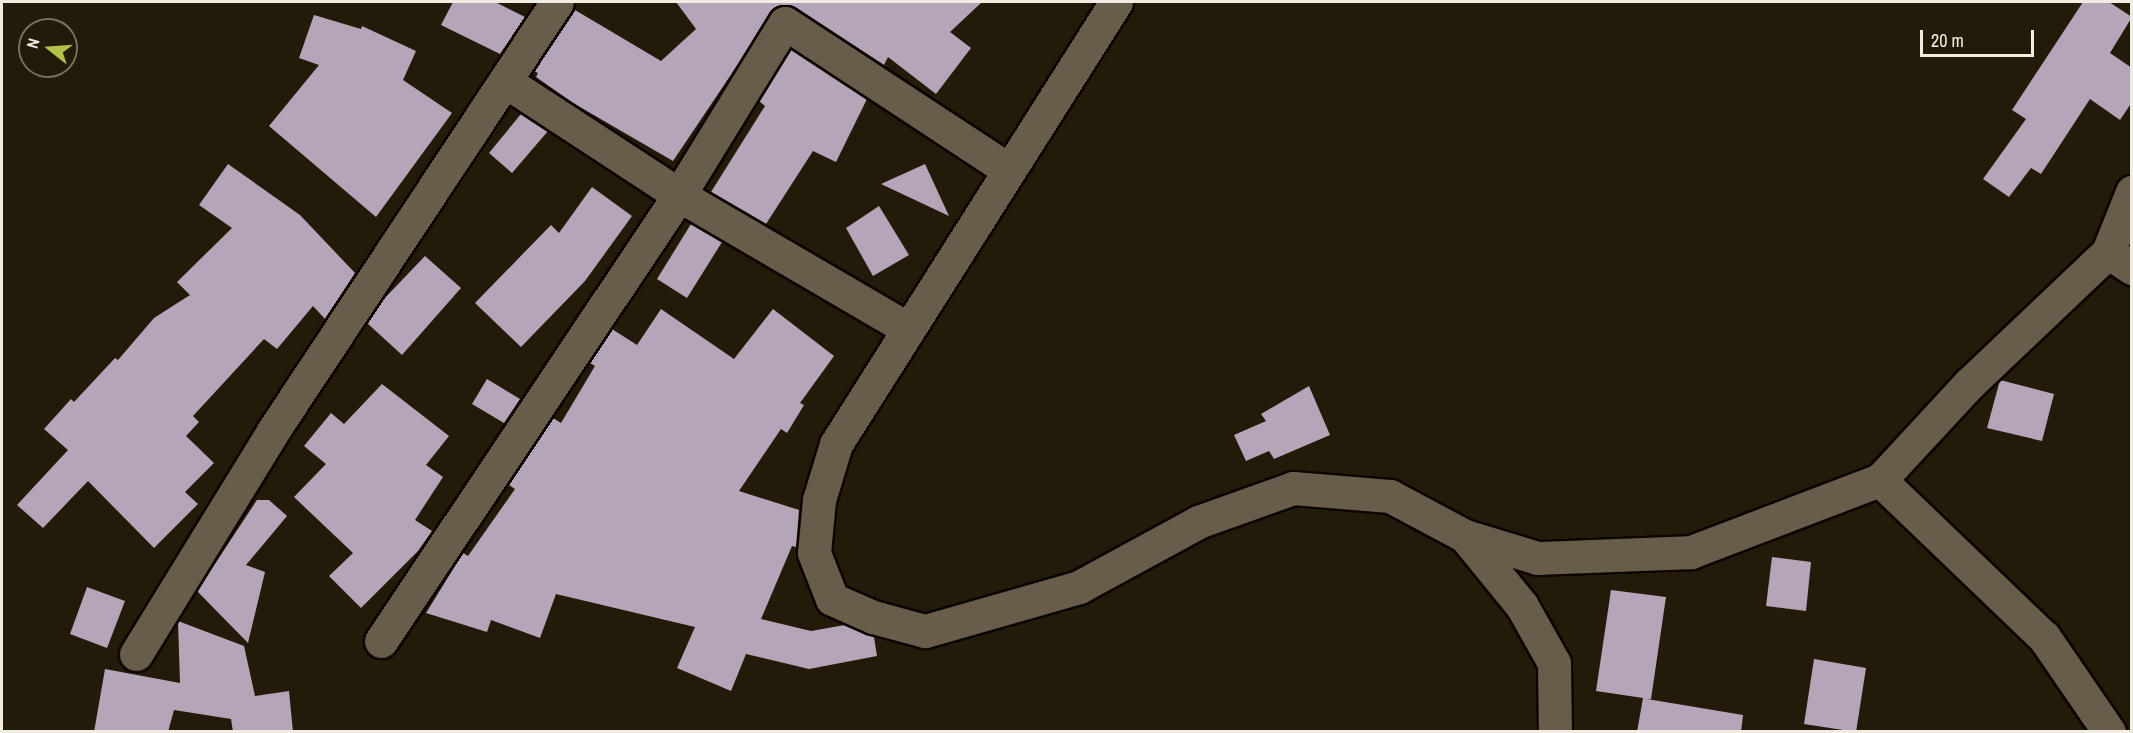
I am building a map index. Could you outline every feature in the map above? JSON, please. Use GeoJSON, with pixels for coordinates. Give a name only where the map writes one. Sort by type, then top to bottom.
{"type":"FeatureCollection","features":[{"type":"Feature","properties":{"kind":"street"},"geometry":{"type":"LineString","coordinates":[[136,654],[273,431],[557,2]]}},
{"type":"Feature","properties":{"kind":"street"},"geometry":{"type":"LineString","coordinates":[[1116,2],[836,444],[819,500],[814,553],[832,599],[873,618],[925,631],[1079,587],[1198,522],[1293,488],[1390,496],[1465,536],[1538,558],[1691,552],[1880,480],[1969,384],[2120,260],[2132,192]]}},
{"type":"Feature","properties":{"kind":"street"},"geometry":{"type":"LineString","coordinates":[[381,641],[679,195],[785,23],[1010,170]]}},
{"type":"Feature","properties":{"kind":"street"},"geometry":{"type":"LineString","coordinates":[[505,81],[679,195],[908,329]]}},
{"type":"Feature","properties":{"kind":"street"},"geometry":{"type":"LineString","coordinates":[[1880,480],[2044,637],[2109,732]]}},
{"type":"Feature","properties":{"kind":"street"},"geometry":{"type":"LineString","coordinates":[[1465,536],[1522,606],[1554,663],[1555,732]]}},
{"type":"Feature","properties":{"kind":"building"},"geometry":{"type":"Polygon","coordinates":[[[453,2],[495,2],[525,17],[500,54],[441,25],[453,2]]]}},
{"type":"Feature","properties":{"kind":"building"},"geometry":{"type":"Polygon","coordinates":[[[676,2],[982,2],[950,32],[971,48],[936,94],[888,57],[884,65],[795,7],[777,6],[673,161],[573,103],[536,77],[538,73],[534,71],[575,10],[661,61],[696,29],[676,2]]]}},
{"type":"Feature","properties":{"kind":"building"},"geometry":{"type":"Polygon","coordinates":[[[2083,2],[2109,2],[2132,17],[2110,53],[2132,68],[2132,102],[2120,120],[2090,99],[2041,174],[2031,168],[2009,197],[1983,179],[2026,119],[2012,110],[2083,2]]]}},
{"type":"Feature","properties":{"kind":"building"},"geometry":{"type":"Polygon","coordinates":[[[314,15],[361,29],[362,26],[416,51],[403,80],[452,113],[376,217],[269,126],[319,65],[299,58],[314,15]]]}},
{"type":"Feature","properties":{"kind":"building"},"geometry":{"type":"Polygon","coordinates":[[[791,49],[867,99],[836,162],[813,151],[766,224],[711,192],[765,106],[759,101],[791,49]]]}},
{"type":"Feature","properties":{"kind":"building"},"geometry":{"type":"Polygon","coordinates":[[[521,114],[548,131],[512,173],[489,153],[521,114]]]}},
{"type":"Feature","properties":{"kind":"building"},"geometry":{"type":"Polygon","coordinates":[[[228,164],[300,215],[355,273],[325,319],[313,306],[277,349],[264,339],[193,416],[199,422],[186,436],[214,463],[185,492],[198,504],[154,548],[88,481],[43,528],[17,505],[68,450],[44,429],[71,399],[74,402],[115,358],[118,360],[154,318],[190,295],[177,282],[232,228],[199,205],[228,164]]]}},
{"type":"Feature","properties":{"kind":"building"},"geometry":{"type":"Polygon","coordinates":[[[925,164],[949,216],[881,184],[925,164]]]}},
{"type":"Feature","properties":{"kind":"building"},"geometry":{"type":"Polygon","coordinates":[[[592,187],[632,216],[585,281],[521,347],[475,303],[551,225],[559,233],[592,187]]]}},
{"type":"Feature","properties":{"kind":"building"},"geometry":{"type":"Polygon","coordinates":[[[879,206],[909,255],[873,276],[846,228],[879,206]]]}},
{"type":"Feature","properties":{"kind":"building"},"geometry":{"type":"Polygon","coordinates":[[[691,224],[722,242],[687,298],[657,279],[691,224]]]}},
{"type":"Feature","properties":{"kind":"building"},"geometry":{"type":"Polygon","coordinates":[[[425,256],[461,288],[402,355],[367,323],[382,301],[425,256]]]}},
{"type":"Feature","properties":{"kind":"building"},"geometry":{"type":"Polygon","coordinates":[[[661,309],[734,359],[773,309],[834,356],[800,403],[804,405],[787,433],[781,429],[739,491],[799,510],[796,547],[792,546],[761,619],[811,631],[845,625],[874,637],[877,656],[809,669],[746,654],[731,691],[677,668],[695,627],[556,594],[540,638],[491,620],[487,632],[426,613],[463,553],[468,556],[515,489],[509,485],[553,418],[561,423],[595,366],[590,363],[612,329],[637,345],[661,309]]]}},
{"type":"Feature","properties":{"kind":"building"},"geometry":{"type":"Polygon","coordinates":[[[487,379],[520,399],[504,423],[472,404],[487,379]]]}},
{"type":"Feature","properties":{"kind":"building"},"geometry":{"type":"Polygon","coordinates":[[[2000,380],[2054,394],[2042,441],[1987,428],[2000,380]]]}},
{"type":"Feature","properties":{"kind":"building"},"geometry":{"type":"Polygon","coordinates":[[[382,384],[449,436],[426,465],[443,477],[415,520],[432,531],[418,551],[361,608],[329,576],[353,553],[294,497],[326,464],[304,446],[331,413],[344,424],[382,384]]]}},
{"type":"Feature","properties":{"kind":"building"},"geometry":{"type":"Polygon","coordinates":[[[1309,386],[1330,435],[1274,459],[1269,451],[1246,461],[1234,435],[1266,421],[1261,414],[1309,386]]]}},
{"type":"Feature","properties":{"kind":"building"},"geometry":{"type":"Polygon","coordinates":[[[257,500],[269,500],[287,516],[246,565],[265,572],[248,643],[197,591],[257,500]]]}},
{"type":"Feature","properties":{"kind":"building"},"geometry":{"type":"Polygon","coordinates":[[[1772,557],[1811,562],[1806,611],[1766,606],[1772,557]]]}},
{"type":"Feature","properties":{"kind":"building"},"geometry":{"type":"Polygon","coordinates":[[[87,587],[125,601],[107,648],[70,634],[87,587]]]}},
{"type":"Feature","properties":{"kind":"building"},"geometry":{"type":"Polygon","coordinates":[[[1611,590],[1666,597],[1651,699],[1647,699],[1743,715],[1741,732],[1637,732],[1643,698],[1596,691],[1611,590]]]}},
{"type":"Feature","properties":{"kind":"building"},"geometry":{"type":"Polygon","coordinates":[[[178,621],[244,646],[255,696],[289,691],[293,732],[233,732],[231,719],[174,710],[168,732],[94,732],[105,669],[180,683],[178,621]]]}},
{"type":"Feature","properties":{"kind":"building"},"geometry":{"type":"Polygon","coordinates":[[[1814,659],[1866,668],[1856,732],[1804,724],[1814,659]]]}}]}
